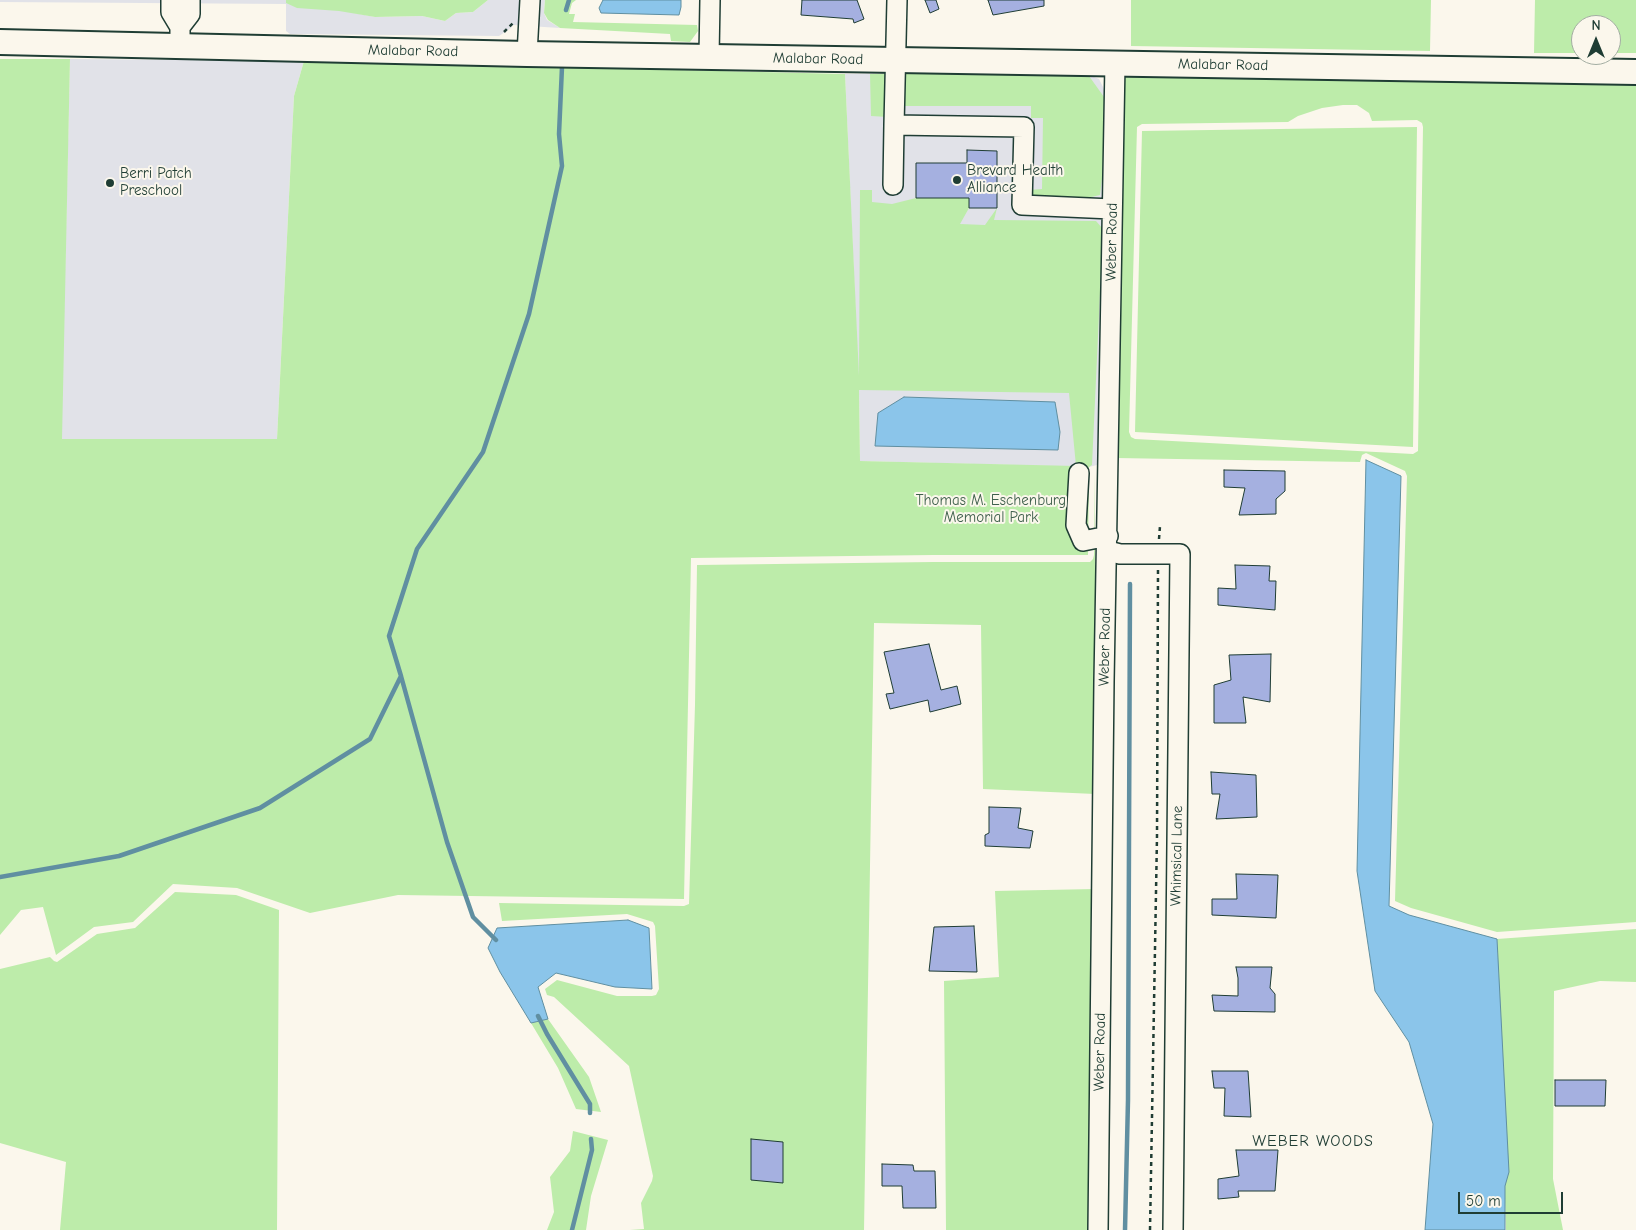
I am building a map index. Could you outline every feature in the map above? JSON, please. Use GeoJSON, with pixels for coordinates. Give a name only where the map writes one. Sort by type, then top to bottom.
{"type":"FeatureCollection","features":[{"type":"Feature","properties":{"kind":"main road","name":"Malabar Road"},"geometry":{"type":"LineString","coordinates":[[0,42],[180,36],[527,54],[1636,72]]}},
{"type":"Feature","properties":{"kind":"street"},"geometry":{"type":"LineString","coordinates":[[171,0],[171,12],[180,36]]}},
{"type":"Feature","properties":{"kind":"street"},"geometry":{"type":"LineString","coordinates":[[180,36],[190,14],[190,0]]}},
{"type":"Feature","properties":{"kind":"street"},"geometry":{"type":"LineString","coordinates":[[527,54],[530,0]]}},
{"type":"Feature","properties":{"kind":"street"},"geometry":{"type":"LineString","coordinates":[[709,56],[710,0]]}},
{"type":"Feature","properties":{"kind":"street"},"geometry":{"type":"LineString","coordinates":[[894,185],[897,0]]}},
{"type":"Feature","properties":{"kind":"street","name":"Weber Road"},"geometry":{"type":"LineString","coordinates":[[1098,1230],[1104,681],[1108,543],[1115,63]]}},
{"type":"Feature","properties":{"kind":"street"},"geometry":{"type":"LineString","coordinates":[[894,125],[1024,127],[1022,205],[1112,209]]}},
{"type":"Feature","properties":{"kind":"street","name":"Whimsical Lane"},"geometry":{"type":"LineString","coordinates":[[1079,473],[1076,525],[1083,541],[1108,543],[1120,554],[1180,554],[1173,1230]]}},
{"type":"Feature","properties":{"kind":"path"},"geometry":{"type":"LineString","coordinates":[[1150,1230],[1157,836],[1158,554],[1160,526]]}},
{"type":"Feature","properties":{"kind":"shaded area"},"geometry":{"type":"Polygon","coordinates":[[[0,0],[287,0],[375,17],[422,16],[445,21],[456,13],[473,12],[488,0],[545,0],[544,13],[547,20],[560,28],[513,25],[499,36],[290,34],[286,31],[286,4],[0,2],[0,0]]]}},
{"type":"Feature","properties":{"kind":"shaded area"},"geometry":{"type":"Polygon","coordinates":[[[70,59],[304,61],[294,96],[277,439],[61,439],[70,59]]]}},
{"type":"Feature","properties":{"kind":"shaded area"},"geometry":{"type":"Polygon","coordinates":[[[1079,71],[1099,79],[1105,91],[1101,464],[1089,467],[860,461],[859,390],[845,74],[1079,71]]]}},
{"type":"Feature","properties":{"kind":"green space"},"geometry":{"type":"Polygon","coordinates":[[[286,0],[488,0],[473,12],[456,13],[445,21],[422,16],[375,17],[339,11],[297,8],[286,3],[286,0]]]}},
{"type":"Feature","properties":{"kind":"green space"},"geometry":{"type":"Polygon","coordinates":[[[545,0],[576,0],[572,3],[569,14],[575,14],[573,22],[697,25],[698,31],[690,42],[671,41],[670,34],[560,28],[548,20],[544,13],[545,0]]]}},
{"type":"Feature","properties":{"kind":"green space"},"geometry":{"type":"Polygon","coordinates":[[[1131,0],[1431,0],[1430,51],[1131,46],[1131,0]]]}},
{"type":"Feature","properties":{"kind":"green space"},"geometry":{"type":"Polygon","coordinates":[[[1535,0],[1636,0],[1636,53],[1621,53],[1621,15],[1571,15],[1571,53],[1534,53],[1535,0]]]}},
{"type":"Feature","properties":{"kind":"green space","name":"Thomas M. Eschenburg Memorial Park"},"geometry":{"type":"Polygon","coordinates":[[[0,59],[70,59],[62,439],[277,439],[294,96],[304,61],[845,74],[859,376],[860,190],[872,190],[872,202],[892,204],[916,198],[969,198],[969,208],[960,224],[985,225],[997,208],[994,220],[1096,221],[1103,229],[1092,465],[1089,467],[1088,555],[691,558],[684,899],[398,895],[310,913],[237,888],[173,884],[133,922],[94,927],[56,955],[43,907],[21,910],[0,935],[0,59]],[[859,390],[860,461],[1076,466],[1069,393],[859,390]]]}},
{"type":"Feature","properties":{"kind":"green space"},"geometry":{"type":"Polygon","coordinates":[[[1122,71],[1636,80],[1636,922],[1497,932],[1411,908],[1395,901],[1407,476],[1405,471],[1366,453],[1362,455],[1360,462],[1116,458],[1122,71]],[[1357,105],[1322,108],[1298,116],[1288,122],[1142,124],[1137,127],[1129,432],[1131,437],[1135,439],[1413,454],[1418,451],[1423,127],[1422,123],[1417,120],[1372,121],[1369,113],[1357,105]]]}},
{"type":"Feature","properties":{"kind":"green space"},"geometry":{"type":"Polygon","coordinates":[[[1066,72],[1089,76],[1104,97],[1103,171],[1100,195],[1066,203],[1030,196],[1029,190],[1042,189],[1043,118],[1031,118],[1031,106],[888,106],[888,117],[871,116],[870,74],[1066,72]]]}},
{"type":"Feature","properties":{"kind":"green space"},"geometry":{"type":"Polygon","coordinates":[[[1417,127],[1413,447],[1135,432],[1142,131],[1417,127]]]}},
{"type":"Feature","properties":{"kind":"green space"},"geometry":{"type":"Polygon","coordinates":[[[1095,472],[1095,794],[983,789],[981,625],[874,623],[864,1230],[630,1230],[644,1229],[641,1203],[653,1176],[629,1066],[554,997],[547,995],[545,989],[557,980],[617,996],[656,995],[659,989],[655,926],[653,922],[627,914],[502,921],[499,903],[684,906],[689,904],[697,565],[1090,562],[1094,555],[1095,472]]]}},
{"type":"Feature","properties":{"kind":"green space"},"geometry":{"type":"Polygon","coordinates":[[[1095,889],[1091,1230],[946,1230],[944,981],[999,977],[995,891],[1095,889]]]}},
{"type":"Feature","properties":{"kind":"green space"},"geometry":{"type":"Polygon","coordinates":[[[175,892],[236,895],[279,910],[277,1230],[60,1230],[66,1162],[0,1143],[0,969],[50,957],[57,962],[97,934],[135,928],[175,892]]]}},
{"type":"Feature","properties":{"kind":"green space"},"geometry":{"type":"Polygon","coordinates":[[[1636,929],[1636,982],[1600,981],[1554,991],[1553,1179],[1563,1230],[1506,1230],[1497,939],[1636,929]]]}},
{"type":"Feature","properties":{"kind":"green space"},"geometry":{"type":"Polygon","coordinates":[[[548,1019],[589,1077],[601,1112],[576,1109],[558,1068],[531,1023],[548,1019]]]}},
{"type":"Feature","properties":{"kind":"green space"},"geometry":{"type":"Polygon","coordinates":[[[573,1131],[608,1140],[591,1196],[586,1230],[547,1230],[554,1212],[550,1177],[570,1151],[573,1131]]]}},
{"type":"Feature","properties":{"kind":"water"},"geometry":{"type":"Polygon","coordinates":[[[603,0],[681,0],[681,7],[679,15],[601,13],[599,8],[603,0]]]}},
{"type":"Feature","properties":{"kind":"water"},"geometry":{"type":"Polygon","coordinates":[[[904,397],[1055,402],[1060,432],[1058,450],[875,446],[878,413],[904,397]]]}},
{"type":"Feature","properties":{"kind":"water"},"geometry":{"type":"Polygon","coordinates":[[[1366,460],[1401,476],[1389,906],[1409,915],[1497,939],[1509,1172],[1505,1186],[1505,1230],[1425,1230],[1433,1124],[1409,1042],[1375,991],[1357,871],[1366,460]]]}},
{"type":"Feature","properties":{"kind":"water"},"geometry":{"type":"Polygon","coordinates":[[[628,920],[649,928],[652,989],[615,987],[556,973],[538,987],[548,1019],[531,1023],[500,972],[488,948],[497,928],[628,920]]]}},
{"type":"Feature","properties":{"kind":"building"},"geometry":{"type":"Polygon","coordinates":[[[802,0],[857,0],[864,19],[854,23],[853,19],[801,15],[802,0]]]}},
{"type":"Feature","properties":{"kind":"building"},"geometry":{"type":"Polygon","coordinates":[[[925,0],[936,0],[939,9],[930,13],[925,0]]]}},
{"type":"Feature","properties":{"kind":"building"},"geometry":{"type":"Polygon","coordinates":[[[988,0],[1044,0],[1044,6],[993,15],[988,0]]]}},
{"type":"Feature","properties":{"kind":"building","name":"Brevard Health Alliance"},"geometry":{"type":"Polygon","coordinates":[[[967,150],[997,151],[997,208],[969,208],[969,198],[916,198],[916,163],[967,163],[967,150]]]}},
{"type":"Feature","properties":{"kind":"building"},"geometry":{"type":"Polygon","coordinates":[[[1224,470],[1285,471],[1285,491],[1276,499],[1276,514],[1239,515],[1245,488],[1224,487],[1224,470]]]}},
{"type":"Feature","properties":{"kind":"building"},"geometry":{"type":"Polygon","coordinates":[[[1235,565],[1270,566],[1269,581],[1276,581],[1275,610],[1218,605],[1218,588],[1236,589],[1235,565]]]}},
{"type":"Feature","properties":{"kind":"building"},"geometry":{"type":"Polygon","coordinates":[[[929,644],[941,690],[957,686],[961,704],[930,712],[928,700],[890,709],[886,694],[894,693],[884,652],[929,644]]]}},
{"type":"Feature","properties":{"kind":"building"},"geometry":{"type":"Polygon","coordinates":[[[1271,654],[1270,702],[1243,697],[1246,723],[1214,723],[1214,685],[1231,680],[1229,655],[1271,654]]]}},
{"type":"Feature","properties":{"kind":"building"},"geometry":{"type":"Polygon","coordinates":[[[1211,772],[1256,775],[1257,817],[1216,819],[1220,794],[1212,794],[1211,772]]]}},
{"type":"Feature","properties":{"kind":"building"},"geometry":{"type":"Polygon","coordinates":[[[989,807],[1021,808],[1018,828],[1033,831],[1030,848],[985,846],[985,835],[989,833],[989,807]]]}},
{"type":"Feature","properties":{"kind":"building"},"geometry":{"type":"Polygon","coordinates":[[[1236,874],[1278,875],[1276,918],[1212,915],[1212,899],[1237,899],[1236,874]]]}},
{"type":"Feature","properties":{"kind":"building"},"geometry":{"type":"Polygon","coordinates":[[[974,926],[977,972],[929,971],[934,927],[974,926]]]}},
{"type":"Feature","properties":{"kind":"building"},"geometry":{"type":"Polygon","coordinates":[[[1236,967],[1272,967],[1270,988],[1275,994],[1275,1012],[1214,1011],[1212,995],[1238,996],[1236,967]]]}},
{"type":"Feature","properties":{"kind":"building"},"geometry":{"type":"Polygon","coordinates":[[[1212,1071],[1248,1071],[1251,1117],[1224,1116],[1225,1088],[1214,1088],[1212,1071]]]}},
{"type":"Feature","properties":{"kind":"building"},"geometry":{"type":"Polygon","coordinates":[[[1555,1080],[1606,1080],[1605,1106],[1555,1106],[1555,1080]]]}},
{"type":"Feature","properties":{"kind":"building"},"geometry":{"type":"Polygon","coordinates":[[[751,1139],[783,1142],[783,1183],[751,1180],[751,1139]]]}},
{"type":"Feature","properties":{"kind":"building"},"geometry":{"type":"Polygon","coordinates":[[[1236,1150],[1278,1150],[1275,1191],[1238,1191],[1239,1197],[1218,1199],[1218,1179],[1239,1176],[1236,1150]]]}},
{"type":"Feature","properties":{"kind":"building"},"geometry":{"type":"Polygon","coordinates":[[[882,1164],[913,1165],[914,1171],[935,1171],[936,1208],[903,1208],[902,1186],[882,1186],[882,1164]]]}},
{"type":"Feature","properties":{"kind":"waterway"},"geometry":{"type":"LineString","coordinates":[[566,10],[569,0]]}},
{"type":"Feature","properties":{"kind":"waterway"},"geometry":{"type":"LineString","coordinates":[[0,877],[119,856],[260,808],[370,739],[401,676],[389,636],[417,549],[483,452],[529,314],[562,166],[559,134],[562,67]]}},
{"type":"Feature","properties":{"kind":"waterway"},"geometry":{"type":"LineString","coordinates":[[1125,1230],[1128,1100],[1130,584]]}},
{"type":"Feature","properties":{"kind":"waterway"},"geometry":{"type":"LineString","coordinates":[[401,676],[447,842],[473,917],[496,940]]}},
{"type":"Feature","properties":{"kind":"waterway"},"geometry":{"type":"LineString","coordinates":[[538,1016],[590,1104],[590,1113]]}},
{"type":"Feature","properties":{"kind":"waterway"},"geometry":{"type":"LineString","coordinates":[[572,1230],[592,1150],[591,1139]]}},
{"type":"Feature","properties":{"kind":"place","name":"Brevard Health Alliance"},"geometry":{"type":"Point","coordinates":[957,180]}},
{"type":"Feature","properties":{"kind":"place","name":"Berri Patch Preschool"},"geometry":{"type":"Point","coordinates":[110,183]}},
{"type":"Feature","properties":{"kind":"district","name":"WEBER WOODS"},"geometry":{"type":"Point","coordinates":[1313,1141]}}]}
